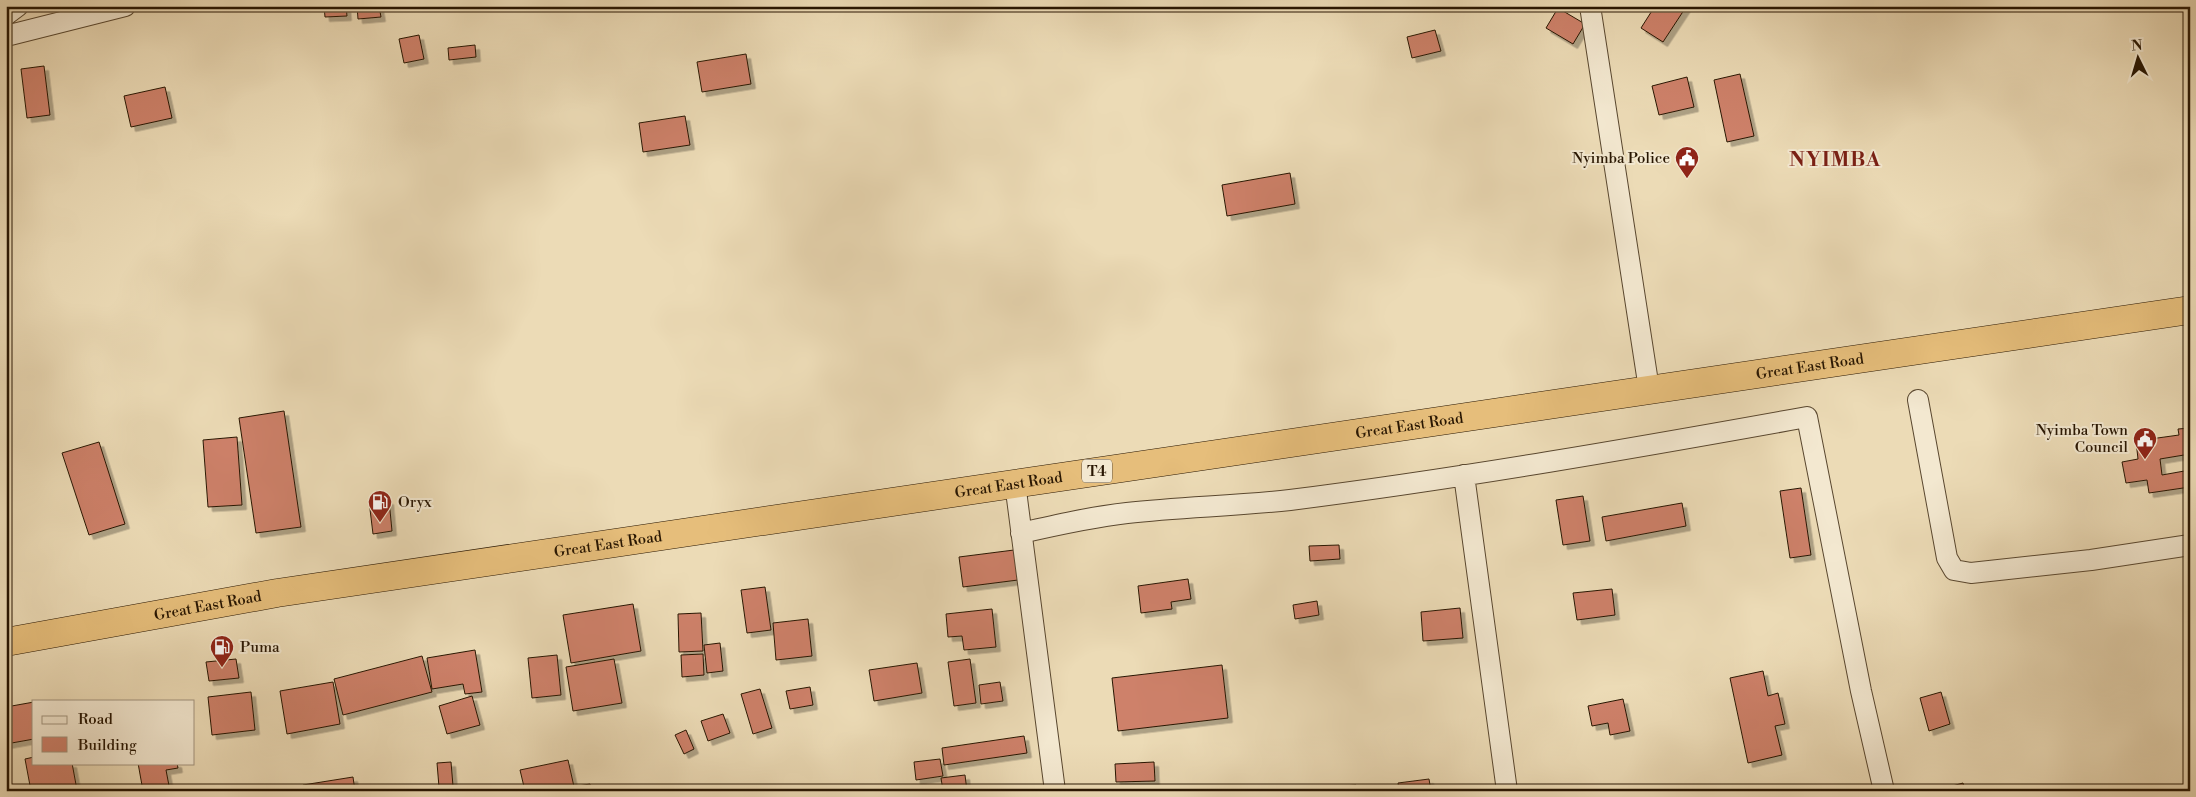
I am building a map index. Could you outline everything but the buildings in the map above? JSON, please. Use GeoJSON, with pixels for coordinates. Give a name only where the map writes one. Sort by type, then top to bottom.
{"type":"FeatureCollection","features":[{"type":"Feature","properties":{"kind":"highway","name":"Great East Road"},"geometry":{"type":"LineString","coordinates":[[6,642],[277,593],[674,535],[1015,482],[2190,310]]}},
{"type":"Feature","properties":{"kind":"street"},"geometry":{"type":"LineString","coordinates":[[6,15],[18,6]]}},
{"type":"Feature","properties":{"kind":"street"},"geometry":{"type":"LineString","coordinates":[[6,36],[126,6]]}},
{"type":"Feature","properties":{"kind":"street"},"geometry":{"type":"LineString","coordinates":[[1590,6],[1649,389]]}},
{"type":"Feature","properties":{"kind":"street"},"geometry":{"type":"LineString","coordinates":[[1918,400],[1947,558],[1954,570],[1971,573],[2073,562],[2190,545]]}},
{"type":"Feature","properties":{"kind":"street"},"geometry":{"type":"LineString","coordinates":[[1021,533],[1111,515],[1288,500],[1464,475],[1574,458],[1807,417],[1861,691],[1884,791]]}},
{"type":"Feature","properties":{"kind":"street"},"geometry":{"type":"LineString","coordinates":[[1464,475],[1506,791]]}},
{"type":"Feature","properties":{"kind":"street"},"geometry":{"type":"LineString","coordinates":[[1015,482],[1055,791]]}},
{"type":"Feature","properties":{"kind":"place","name":"Nyimba Police"},"geometry":{"type":"Point","coordinates":[1687,179]}},
{"type":"Feature","properties":{"kind":"place","name":"Nyimba Town Council"},"geometry":{"type":"Point","coordinates":[2145,460]}},
{"type":"Feature","properties":{"kind":"place","name":"Oryx"},"geometry":{"type":"Point","coordinates":[380,523]}},
{"type":"Feature","properties":{"kind":"place","name":"Puma"},"geometry":{"type":"Point","coordinates":[222,668]}},
{"type":"Feature","properties":{"kind":"district","name":"NYIMBA"},"geometry":{"type":"Point","coordinates":[1835,159]}}]}
